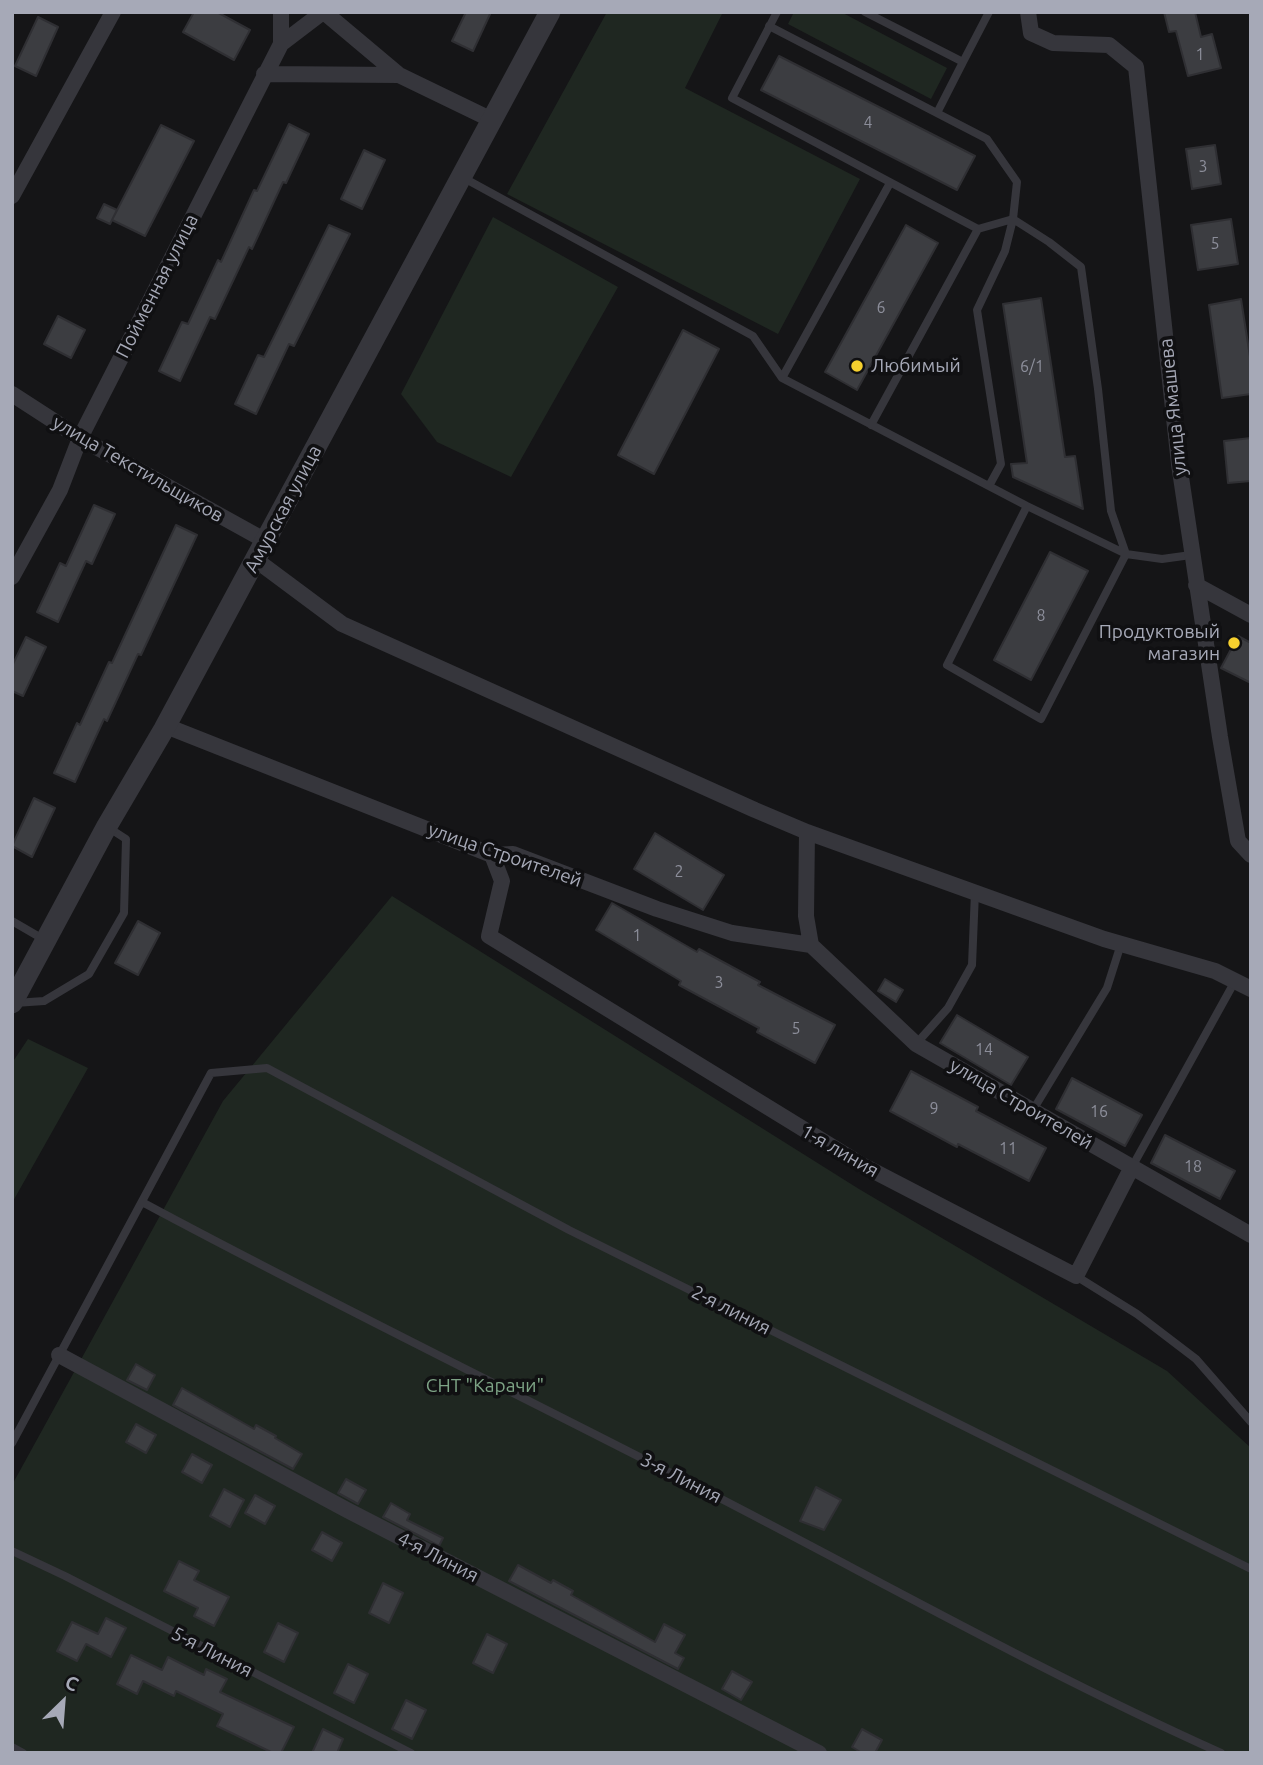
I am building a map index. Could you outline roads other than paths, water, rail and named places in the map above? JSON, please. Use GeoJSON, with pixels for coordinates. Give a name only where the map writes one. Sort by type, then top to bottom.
{"type":"FeatureCollection","features":[{"type":"Feature","properties":{"kind":"street"},"geometry":{"type":"LineString","coordinates":[[12,196],[113,12]]}},
{"type":"Feature","properties":{"kind":"street"},"geometry":{"type":"LineString","coordinates":[[281,12],[281,44]]}},
{"type":"Feature","properties":{"kind":"street"},"geometry":{"type":"LineString","coordinates":[[324,12],[399,75],[492,120]]}},
{"type":"Feature","properties":{"kind":"street","name":"Пойменная улица"},"geometry":{"type":"LineString","coordinates":[[12,577],[60,491],[80,438],[264,74],[281,44],[324,12]]}},
{"type":"Feature","properties":{"kind":"street","name":"Амурская улица"},"geometry":{"type":"LineString","coordinates":[[12,1003],[107,827],[166,726],[550,12]]}},
{"type":"Feature","properties":{"kind":"street","name":"улица Ямашева"},"geometry":{"type":"LineString","coordinates":[[1028,12],[1031,33],[1053,43],[1109,45],[1136,67],[1191,555],[1238,841],[1251,855]]}},
{"type":"Feature","properties":{"kind":"street"},"geometry":{"type":"LineString","coordinates":[[264,74],[399,75]]}},
{"type":"Feature","properties":{"kind":"street","name":"улица Текстильщиков"},"geometry":{"type":"LineString","coordinates":[[12,394],[80,438],[266,541]]}},
{"type":"Feature","properties":{"kind":"street"},"geometry":{"type":"LineString","coordinates":[[256,560],[342,624],[807,832],[1121,944],[1214,971],[1251,989]]}},
{"type":"Feature","properties":{"kind":"street"},"geometry":{"type":"LineString","coordinates":[[1196,585],[1251,615]]}},
{"type":"Feature","properties":{"kind":"street","name":"улица Строителей"},"geometry":{"type":"LineString","coordinates":[[166,726],[492,855],[513,854],[657,909],[732,933],[811,945],[916,1044],[1251,1235]]}},
{"type":"Feature","properties":{"kind":"street"},"geometry":{"type":"LineString","coordinates":[[807,832],[806,916],[811,945]]}},
{"type":"Feature","properties":{"kind":"street","name":"1-я линия"},"geometry":{"type":"LineString","coordinates":[[492,855],[502,881],[489,936],[862,1165],[1076,1276]]}},
{"type":"Feature","properties":{"kind":"street"},"geometry":{"type":"LineString","coordinates":[[1076,1276],[1132,1167]]}},
{"type":"Feature","properties":{"kind":"street","name":"4-я Линия"},"geometry":{"type":"LineString","coordinates":[[59,1355],[347,1510],[819,1753]]}},
{"type":"Feature","properties":{"kind":"lane"},"geometry":{"type":"LineString","coordinates":[[777,12],[732,98],[978,229],[1013,219],[1081,267],[1111,511],[1126,554],[1041,719],[947,665],[1027,506]]}},
{"type":"Feature","properties":{"kind":"lane"},"geometry":{"type":"LineString","coordinates":[[865,12],[963,62]]}},
{"type":"Feature","properties":{"kind":"lane"},"geometry":{"type":"LineString","coordinates":[[937,113],[989,12]]}},
{"type":"Feature","properties":{"kind":"lane"},"geometry":{"type":"LineString","coordinates":[[769,26],[987,139],[1017,182],[1006,251],[977,310],[1000,464],[989,486]]}},
{"type":"Feature","properties":{"kind":"lane"},"geometry":{"type":"LineString","coordinates":[[461,177],[753,336],[782,377],[870,425],[1126,554],[1161,559],[1191,555]]}},
{"type":"Feature","properties":{"kind":"lane"},"geometry":{"type":"LineString","coordinates":[[782,377],[890,183]]}},
{"type":"Feature","properties":{"kind":"lane"},"geometry":{"type":"LineString","coordinates":[[870,425],[978,229]]}},
{"type":"Feature","properties":{"kind":"lane"},"geometry":{"type":"LineString","coordinates":[[12,1003],[44,1001],[89,974],[124,913],[126,839],[107,827]]}},
{"type":"Feature","properties":{"kind":"lane"},"geometry":{"type":"LineString","coordinates":[[916,1044],[948,1008],[972,965],[975,892]]}},
{"type":"Feature","properties":{"kind":"lane"},"geometry":{"type":"LineString","coordinates":[[12,922],[45,940]]}},
{"type":"Feature","properties":{"kind":"lane"},"geometry":{"type":"LineString","coordinates":[[1032,1111],[1107,988],[1121,944]]}},
{"type":"Feature","properties":{"kind":"lane"},"geometry":{"type":"LineString","coordinates":[[1132,1167],[1235,981]]}},
{"type":"Feature","properties":{"kind":"lane","name":"2-я линия"},"geometry":{"type":"LineString","coordinates":[[142,1202],[211,1073],[267,1068],[569,1230],[1251,1569]]}},
{"type":"Feature","properties":{"kind":"lane"},"geometry":{"type":"LineString","coordinates":[[12,1443],[142,1202]]}},
{"type":"Feature","properties":{"kind":"lane","name":"3-я Линия"},"geometry":{"type":"LineString","coordinates":[[142,1202],[237,1253],[705,1490],[1130,1712],[1221,1753]]}},
{"type":"Feature","properties":{"kind":"lane","name":"1-я линия"},"geometry":{"type":"LineString","coordinates":[[1076,1276],[1137,1314],[1196,1359],[1251,1422]]}},
{"type":"Feature","properties":{"kind":"lane","name":"5-я Линия"},"geometry":{"type":"LineString","coordinates":[[12,1551],[411,1753]]}},
{"type":"Feature","properties":{"kind":"lane"},"geometry":{"type":"LineString","coordinates":[[12,1747],[23,1753]]}},
{"type":"Feature","properties":{"kind":"place","name":"Любимый"},"geometry":{"type":"Point","coordinates":[857,366]}},
{"type":"Feature","properties":{"kind":"place","name":"Продуктовый магазин"},"geometry":{"type":"Point","coordinates":[1234,643]}},
{"type":"Feature","properties":{"kind":"park label","name":"СНТ \"Карачи\""},"geometry":{"type":"Point","coordinates":[485,1386]}}]}
